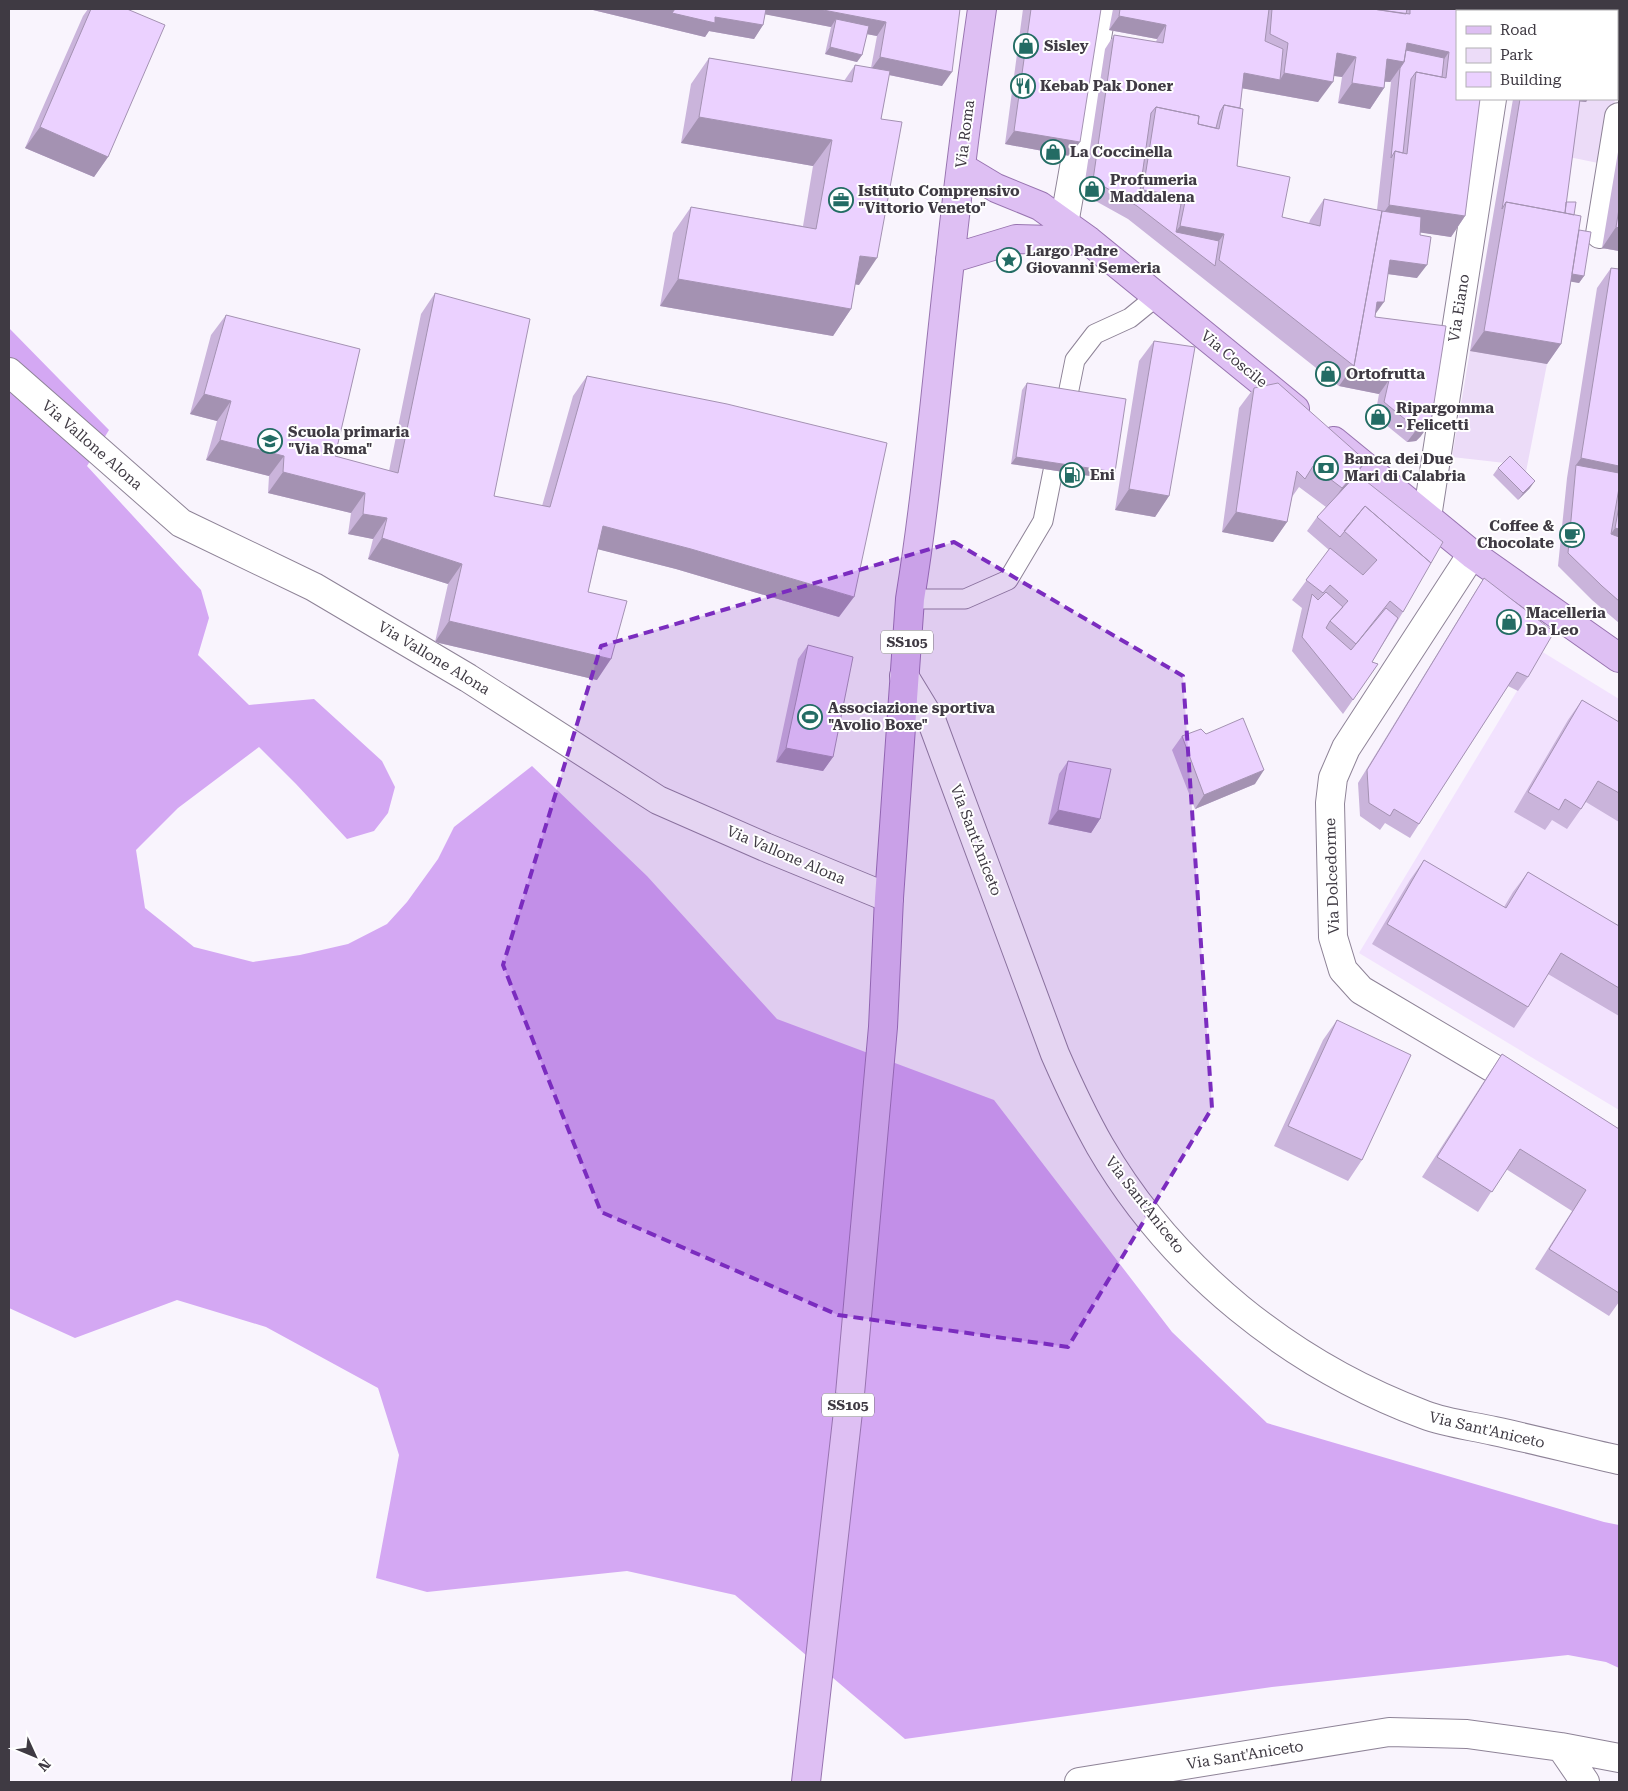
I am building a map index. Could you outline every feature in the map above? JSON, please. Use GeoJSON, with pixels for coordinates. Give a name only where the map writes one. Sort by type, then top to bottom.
{"type":"FeatureCollection","features":[{"type":"Feature","properties":{"kind":"main road","name":"Via Roma"},"geometry":{"type":"LineString","coordinates":[[950,259],[982,9]]}},
{"type":"Feature","properties":{"kind":"main road","name":"Via Coscile"},"geometry":{"type":"LineString","coordinates":[[961,167],[996,188],[1040,206],[1089,241],[1472,554],[1619,658]]}},
{"type":"Feature","properties":{"kind":"main road"},"geometry":{"type":"LineString","coordinates":[[950,259],[1016,239],[1089,241]]}},
{"type":"Feature","properties":{"kind":"main road","name":"SS105"},"geometry":{"type":"LineString","coordinates":[[806,1782],[850,1394],[883,1026],[888,898],[910,599],[917,560],[950,259]]}},
{"type":"Feature","properties":{"kind":"street"},"geometry":{"type":"LineString","coordinates":[[1064,224],[1102,9]]}},
{"type":"Feature","properties":{"kind":"street","name":"Via Eiano"},"geometry":{"type":"LineString","coordinates":[[1427,518],[1492,100]]}},
{"type":"Feature","properties":{"kind":"street"},"geometry":{"type":"LineString","coordinates":[[1600,234],[1619,117]]}},
{"type":"Feature","properties":{"kind":"street","name":"Via Vallone Alona"},"geometry":{"type":"LineString","coordinates":[[9,372],[181,523],[314,587],[468,678],[658,800],[888,898]]}},
{"type":"Feature","properties":{"kind":"street","name":"Via Dolcedorme"},"geometry":{"type":"LineString","coordinates":[[1472,554],[1346,748],[1333,778],[1330,803],[1333,937],[1343,970],[1361,990],[1550,1101]]}},
{"type":"Feature","properties":{"kind":"street","name":"Via Sant'Aniceto"},"geometry":{"type":"LineString","coordinates":[[904,676],[932,722],[1055,1054],[1076,1102],[1100,1147],[1129,1190],[1161,1231],[1189,1262],[1236,1306],[1280,1340],[1326,1369],[1375,1395],[1427,1416],[1619,1460]]}},
{"type":"Feature","properties":{"kind":"street","name":"Via Sant'Aniceto"},"geometry":{"type":"LineString","coordinates":[[1079,1782],[1389,1732],[1466,1734],[1561,1747],[1619,1758]]}},
{"type":"Feature","properties":{"kind":"street"},"geometry":{"type":"LineString","coordinates":[[1561,1747],[1584,1782]]}},
{"type":"Feature","properties":{"kind":"lane"},"geometry":{"type":"LineString","coordinates":[[910,599],[965,599],[1008,580],[1043,521],[1075,360],[1095,334],[1130,318],[1157,296]]}},
{"type":"Feature","properties":{"kind":"highlighted area"},"geometry":{"type":"Polygon","coordinates":[[[954,542],[1183,676],[1212,1108],[1068,1347],[838,1315],[601,1212],[503,965],[601,646],[954,542]]]}},
{"type":"Feature","properties":{"kind":"shaded area"},"geometry":{"type":"Polygon","coordinates":[[[9,328],[109,430],[87,466],[201,590],[209,618],[198,655],[249,705],[314,699],[382,761],[395,787],[388,813],[374,831],[347,839],[259,747],[178,808],[136,850],[145,908],[194,947],[253,962],[300,955],[348,944],[387,924],[407,902],[438,859],[454,827],[532,766],[647,876],[777,1019],[994,1100],[1172,1332],[1267,1423],[1619,1525],[1619,1668],[1606,1662],[1568,1655],[1272,1687],[905,1739],[735,1595],[627,1571],[427,1592],[376,1578],[399,1455],[378,1388],[266,1327],[177,1300],[75,1338],[9,1308],[9,328]]]}},
{"type":"Feature","properties":{"kind":"shaded area"},"geometry":{"type":"Polygon","coordinates":[[[1541,651],[1619,699],[1619,1110],[1359,953],[1541,651]]]}},
{"type":"Feature","properties":{"kind":"green space"},"geometry":{"type":"Polygon","coordinates":[[[1587,100],[1615,100],[1603,164],[1564,156],[1572,101],[1586,102],[1587,100]]]}},
{"type":"Feature","properties":{"kind":"green space"},"geometry":{"type":"Polygon","coordinates":[[[1470,351],[1547,364],[1524,482],[1505,463],[1452,457],[1470,351]]]}},
{"type":"Feature","properties":{"kind":"building"},"geometry":{"type":"Polygon","coordinates":[[[91,9],[127,9],[165,25],[108,157],[40,127],[91,9]]]}},
{"type":"Feature","properties":{"kind":"building"},"geometry":{"type":"Polygon","coordinates":[[[675,9],[766,9],[763,25],[715,17],[715,23],[672,13],[675,9]]]}},
{"type":"Feature","properties":{"kind":"building"},"geometry":{"type":"Polygon","coordinates":[[[818,9],[960,9],[952,72],[880,57],[886,22],[818,9]]]}},
{"type":"Feature","properties":{"kind":"building"},"geometry":{"type":"Polygon","coordinates":[[[1031,9],[1101,9],[1080,142],[1014,131],[1031,9]]]}},
{"type":"Feature","properties":{"kind":"building"},"geometry":{"type":"Polygon","coordinates":[[[1120,9],[1269,9],[1265,41],[1283,49],[1280,80],[1244,73],[1240,108],[1224,105],[1216,128],[1198,124],[1199,116],[1156,107],[1151,113],[1139,197],[1181,204],[1176,232],[1219,241],[1215,266],[1137,206],[1093,180],[1114,35],[1163,43],[1166,25],[1119,16],[1120,9]]]}},
{"type":"Feature","properties":{"kind":"building"},"geometry":{"type":"Polygon","coordinates":[[[1272,9],[1373,9],[1410,14],[1410,9],[1491,9],[1456,10],[1456,100],[1480,100],[1465,216],[1389,205],[1395,151],[1407,154],[1416,72],[1446,78],[1449,52],[1407,43],[1404,62],[1387,59],[1384,88],[1352,83],[1356,57],[1337,53],[1333,82],[1284,73],[1288,43],[1270,34],[1272,9]]]}},
{"type":"Feature","properties":{"kind":"building"},"geometry":{"type":"Polygon","coordinates":[[[1373,9],[1407,9],[1406,14],[1373,9]]]}},
{"type":"Feature","properties":{"kind":"building"},"geometry":{"type":"Polygon","coordinates":[[[836,19],[869,26],[862,55],[830,47],[836,19]]]}},
{"type":"Feature","properties":{"kind":"building"},"geometry":{"type":"Polygon","coordinates":[[[1406,50],[1444,58],[1442,77],[1416,72],[1411,79],[1403,153],[1395,151],[1391,158],[1400,68],[1404,62],[1406,50]]]}},
{"type":"Feature","properties":{"kind":"building","name":"Istituto Comprensivo \"Vittorio Veneto\""},"geometry":{"type":"Polygon","coordinates":[[[709,58],[852,82],[855,65],[890,71],[881,119],[902,122],[877,258],[860,256],[851,309],[678,279],[691,207],[816,229],[832,140],[699,117],[709,58]]]}},
{"type":"Feature","properties":{"kind":"building"},"geometry":{"type":"Polygon","coordinates":[[[1520,100],[1580,100],[1565,213],[1506,202],[1502,209],[1520,100]]]}},
{"type":"Feature","properties":{"kind":"building"},"geometry":{"type":"Polygon","coordinates":[[[1224,105],[1243,109],[1237,166],[1290,177],[1282,217],[1320,226],[1324,199],[1382,211],[1354,366],[1219,260],[1224,234],[1180,226],[1186,197],[1143,190],[1156,107],[1199,116],[1198,124],[1219,129],[1224,105]]]}},
{"type":"Feature","properties":{"kind":"building"},"geometry":{"type":"Polygon","coordinates":[[[1506,202],[1581,216],[1561,344],[1484,331],[1506,202]]]}},
{"type":"Feature","properties":{"kind":"building"},"geometry":{"type":"Polygon","coordinates":[[[1566,202],[1576,202],[1574,215],[1565,213],[1566,202]]]}},
{"type":"Feature","properties":{"kind":"building"},"geometry":{"type":"Polygon","coordinates":[[[1619,209],[1619,228],[1616,227],[1619,209]]]}},
{"type":"Feature","properties":{"kind":"building"},"geometry":{"type":"Polygon","coordinates":[[[1382,211],[1421,217],[1420,235],[1431,237],[1427,265],[1390,260],[1384,302],[1377,302],[1375,317],[1446,326],[1431,422],[1426,427],[1417,429],[1384,402],[1389,380],[1349,372],[1354,366],[1382,211]]]}},
{"type":"Feature","properties":{"kind":"building"},"geometry":{"type":"Polygon","coordinates":[[[1579,230],[1591,232],[1584,276],[1572,274],[1579,230]]]}},
{"type":"Feature","properties":{"kind":"building"},"geometry":{"type":"Polygon","coordinates":[[[1611,268],[1619,269],[1619,466],[1581,458],[1611,268]]]}},
{"type":"Feature","properties":{"kind":"building"},"geometry":{"type":"Polygon","coordinates":[[[435,293],[530,319],[494,496],[550,507],[587,376],[727,404],[887,443],[854,597],[691,549],[603,526],[588,592],[627,601],[611,659],[449,621],[462,564],[382,538],[387,518],[363,514],[365,493],[283,472],[284,456],[220,440],[231,401],[204,394],[226,315],[360,349],[335,456],[398,473],[435,293]]]}},
{"type":"Feature","properties":{"kind":"building"},"geometry":{"type":"Polygon","coordinates":[[[1154,341],[1195,347],[1169,496],[1129,489],[1154,341]]]}},
{"type":"Feature","properties":{"kind":"building"},"geometry":{"type":"Polygon","coordinates":[[[1027,383],[1126,399],[1115,472],[1016,457],[1027,383]]]}},
{"type":"Feature","properties":{"kind":"building"},"geometry":{"type":"Polygon","coordinates":[[[1278,383],[1366,461],[1342,488],[1313,466],[1305,479],[1297,471],[1287,522],[1236,512],[1254,388],[1278,383]]]}},
{"type":"Feature","properties":{"kind":"building"},"geometry":{"type":"Polygon","coordinates":[[[1510,456],[1535,481],[1523,493],[1498,468],[1510,456]]]}},
{"type":"Feature","properties":{"kind":"building"},"geometry":{"type":"Polygon","coordinates":[[[1576,465],[1619,473],[1619,488],[1611,534],[1619,537],[1619,601],[1568,553],[1576,465]]]}},
{"type":"Feature","properties":{"kind":"building"},"geometry":{"type":"Polygon","coordinates":[[[1357,474],[1443,542],[1431,563],[1365,506],[1340,537],[1317,517],[1357,474]]]}},
{"type":"Feature","properties":{"kind":"building"},"geometry":{"type":"Polygon","coordinates":[[[1365,506],[1431,563],[1403,612],[1390,601],[1356,644],[1330,621],[1348,601],[1330,585],[1323,593],[1306,580],[1330,548],[1363,575],[1377,560],[1344,531],[1365,506]]]}},
{"type":"Feature","properties":{"kind":"building"},"geometry":{"type":"Polygon","coordinates":[[[1619,506],[1619,529],[1615,528],[1619,506]]]}},
{"type":"Feature","properties":{"kind":"building"},"geometry":{"type":"Polygon","coordinates":[[[1484,578],[1554,632],[1528,677],[1517,672],[1419,824],[1394,809],[1390,816],[1369,803],[1367,770],[1484,578]]]}},
{"type":"Feature","properties":{"kind":"building"},"geometry":{"type":"Polygon","coordinates":[[[1326,592],[1343,607],[1326,628],[1351,650],[1386,608],[1398,618],[1372,662],[1378,664],[1353,700],[1302,637],[1312,594],[1318,600],[1326,592]]]}},
{"type":"Feature","properties":{"kind":"building","name":"Associazione sportiva \"Avolio Boxe\""},"geometry":{"type":"Polygon","coordinates":[[[808,645],[853,657],[833,757],[786,748],[808,645]]]}},
{"type":"Feature","properties":{"kind":"building"},"geometry":{"type":"Polygon","coordinates":[[[1582,700],[1619,722],[1619,793],[1598,781],[1581,809],[1565,799],[1559,810],[1528,792],[1582,700]]]}},
{"type":"Feature","properties":{"kind":"building"},"geometry":{"type":"Polygon","coordinates":[[[1243,718],[1264,770],[1204,795],[1182,736],[1201,729],[1206,734],[1243,718]]]}},
{"type":"Feature","properties":{"kind":"building"},"geometry":{"type":"Polygon","coordinates":[[[1068,761],[1111,769],[1100,819],[1058,810],[1068,761]]]}},
{"type":"Feature","properties":{"kind":"building"},"geometry":{"type":"Polygon","coordinates":[[[1424,860],[1506,908],[1528,872],[1619,926],[1619,988],[1561,953],[1528,1007],[1387,924],[1424,860]]]}},
{"type":"Feature","properties":{"kind":"building"},"geometry":{"type":"Polygon","coordinates":[[[1337,1020],[1411,1055],[1362,1160],[1288,1126],[1337,1020]]]}},
{"type":"Feature","properties":{"kind":"building"},"geometry":{"type":"Polygon","coordinates":[[[1502,1054],[1619,1129],[1619,1293],[1549,1249],[1586,1190],[1520,1149],[1492,1192],[1437,1157],[1502,1054]]]}},
{"type":"Feature","properties":{"kind":"place","name":"Sisley"},"geometry":{"type":"Point","coordinates":[1026,46]}},
{"type":"Feature","properties":{"kind":"place","name":"Kebab Pak Doner"},"geometry":{"type":"Point","coordinates":[1023,86]}},
{"type":"Feature","properties":{"kind":"place","name":"La Coccinella"},"geometry":{"type":"Point","coordinates":[1053,152]}},
{"type":"Feature","properties":{"kind":"place","name":"Profumeria Maddalena"},"geometry":{"type":"Point","coordinates":[1092,189]}},
{"type":"Feature","properties":{"kind":"place","name":"Istituto Comprensivo \"Vittorio Veneto\""},"geometry":{"type":"Point","coordinates":[841,200]}},
{"type":"Feature","properties":{"kind":"place","name":"Largo Padre Giovanni Semeria"},"geometry":{"type":"Point","coordinates":[1009,260]}},
{"type":"Feature","properties":{"kind":"place","name":"Ortofrutta"},"geometry":{"type":"Point","coordinates":[1328,374]}},
{"type":"Feature","properties":{"kind":"place","name":"Ripargomma - Felicetti"},"geometry":{"type":"Point","coordinates":[1378,417]}},
{"type":"Feature","properties":{"kind":"place","name":"Scuola primaria \"Via Roma\""},"geometry":{"type":"Point","coordinates":[270,441]}},
{"type":"Feature","properties":{"kind":"place","name":"Banca dei Due Mari di Calabria"},"geometry":{"type":"Point","coordinates":[1326,468]}},
{"type":"Feature","properties":{"kind":"place","name":"Eni"},"geometry":{"type":"Point","coordinates":[1072,475]}},
{"type":"Feature","properties":{"kind":"place","name":"Coffee & Chocolate"},"geometry":{"type":"Point","coordinates":[1572,535]}},
{"type":"Feature","properties":{"kind":"place","name":"Macelleria Da Leo"},"geometry":{"type":"Point","coordinates":[1509,622]}},
{"type":"Feature","properties":{"kind":"place","name":"Associazione sportiva \"Avolio Boxe\""},"geometry":{"type":"Point","coordinates":[810,717]}}]}
